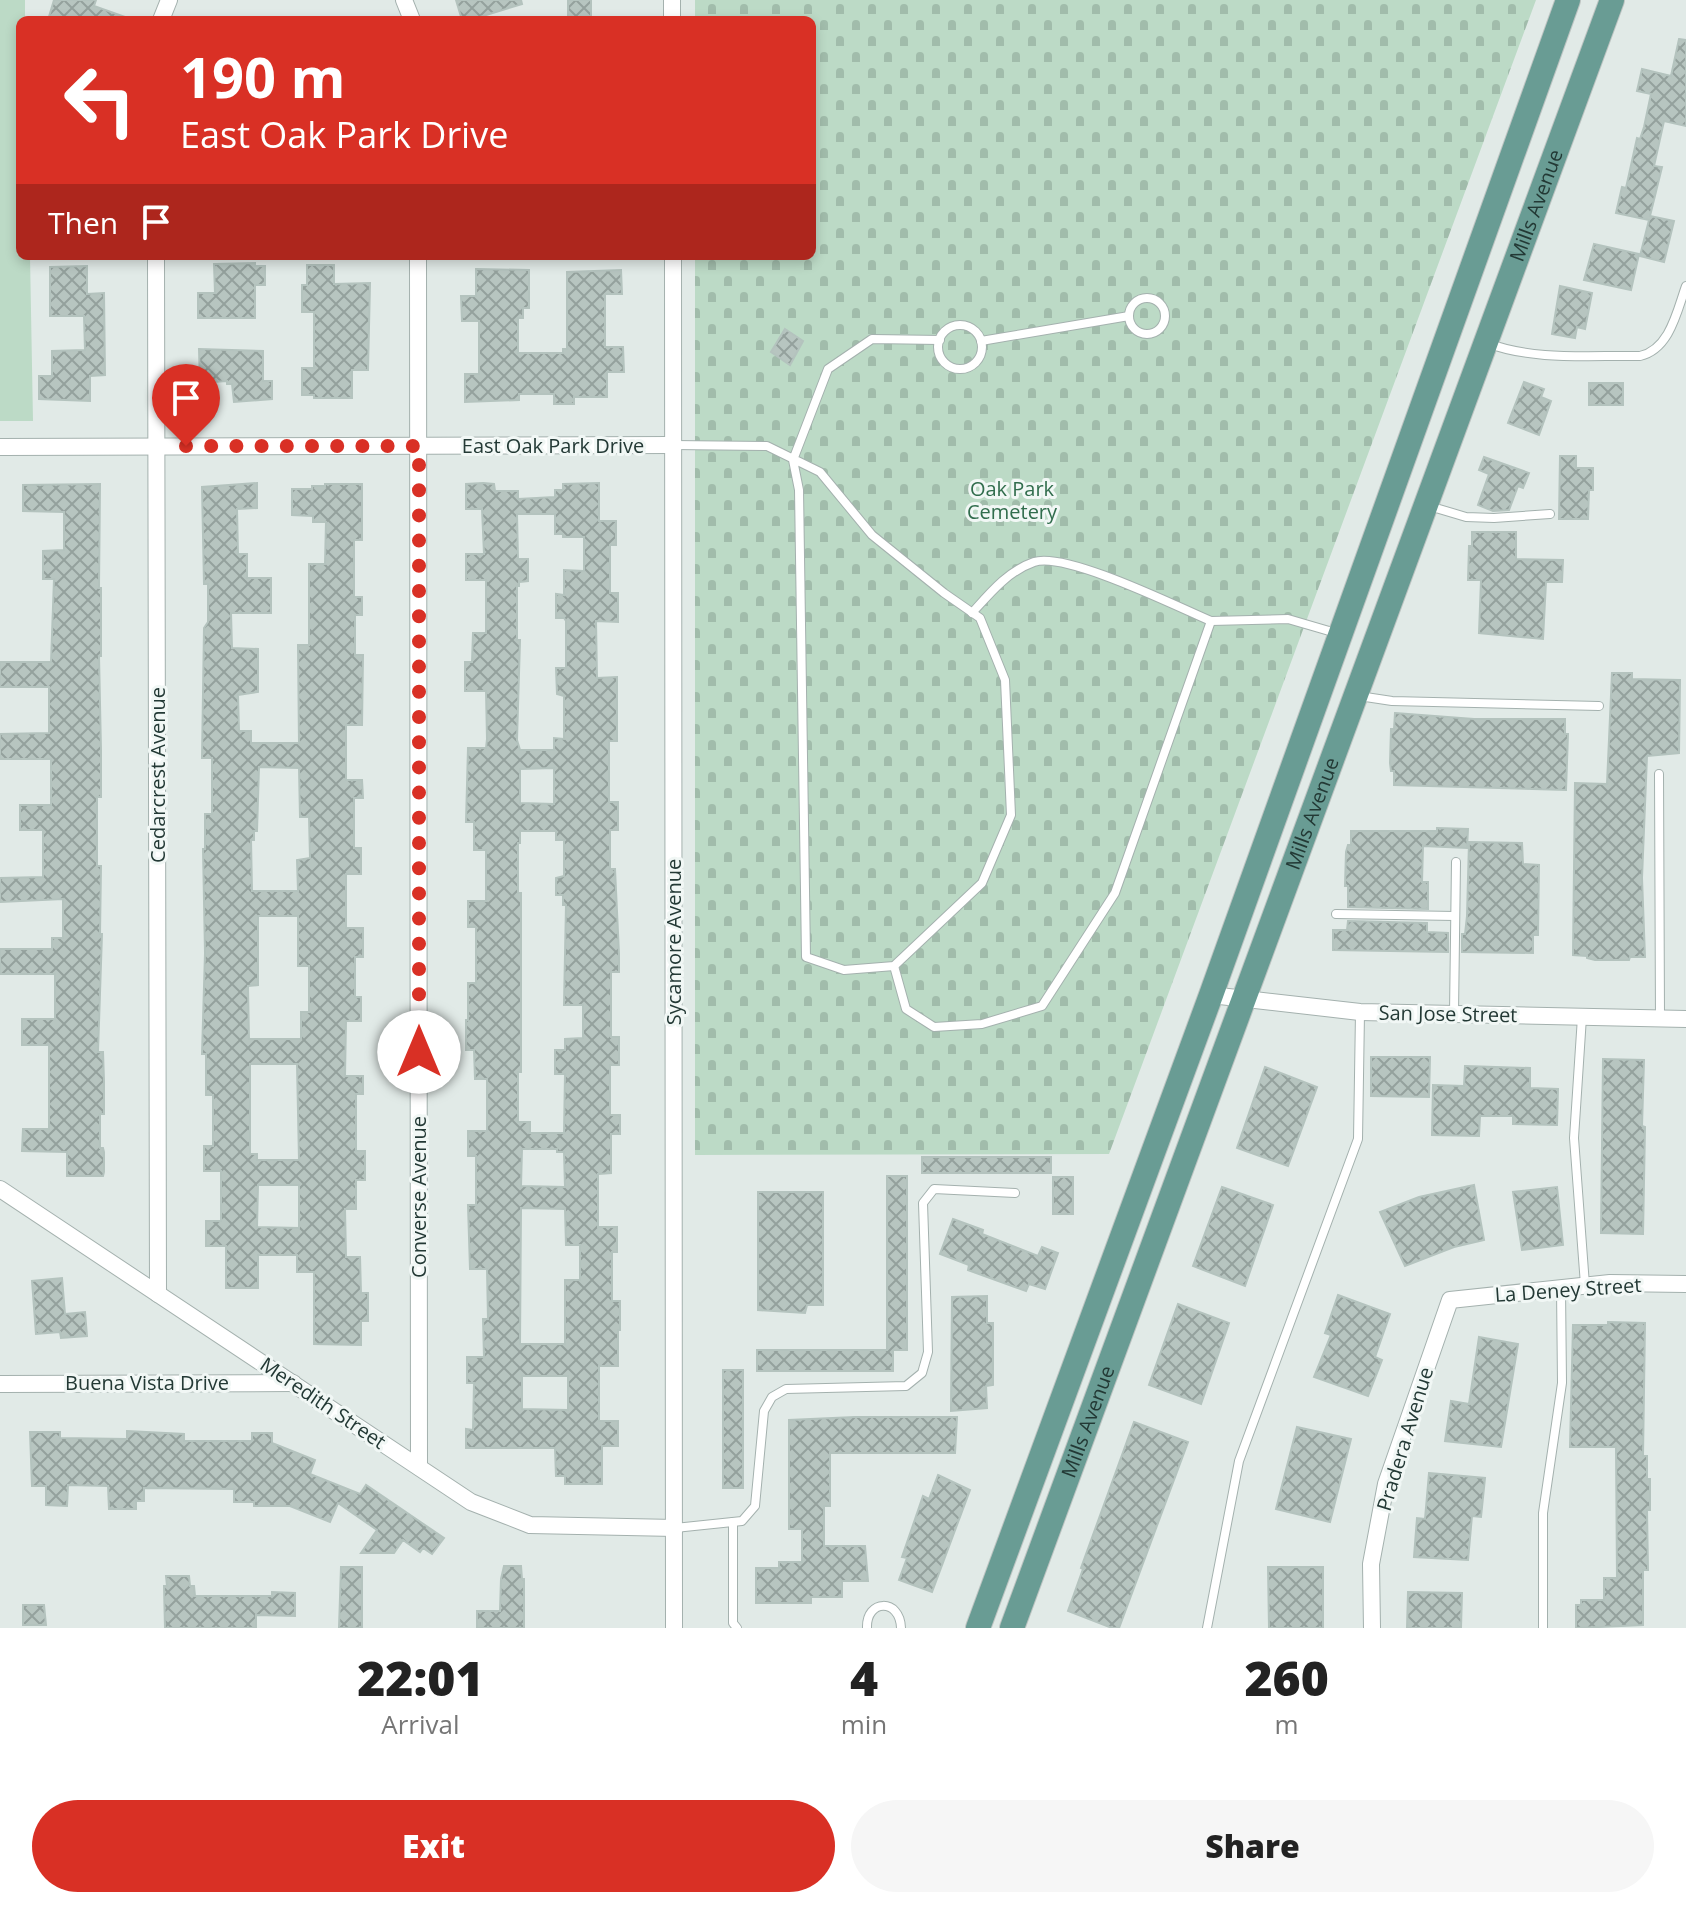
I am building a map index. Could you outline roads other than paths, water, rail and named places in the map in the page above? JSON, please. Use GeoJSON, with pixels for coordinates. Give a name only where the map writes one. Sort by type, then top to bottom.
{"type":"FeatureCollection","features":[{"type":"Feature","properties":{"kind":"main road","name":"Mills Avenue"},"geometry":{"type":"LineString","coordinates":[[978,1628],[1211,995],[1568,0]]}},
{"type":"Feature","properties":{"kind":"main road","name":"Mills Avenue"},"geometry":{"type":"LineString","coordinates":[[1012,1628],[1612,0]]}},
{"type":"Feature","properties":{"kind":"main road"},"geometry":{"type":"LineString","coordinates":[[1449,329],[1485,342]]}},
{"type":"Feature","properties":{"kind":"street","name":"Cedarcrest Avenue"},"geometry":{"type":"LineString","coordinates":[[156,260],[158,1294]]}},
{"type":"Feature","properties":{"kind":"street","name":"Converse Avenue"},"geometry":{"type":"LineString","coordinates":[[418,260],[419,1467]]}},
{"type":"Feature","properties":{"kind":"street","name":"Sycamore Avenue"},"geometry":{"type":"LineString","coordinates":[[673,260],[674,1628]]}},
{"type":"Feature","properties":{"kind":"street","name":"East Oak Park Drive"},"geometry":{"type":"LineString","coordinates":[[0,447],[673,445]]}},
{"type":"Feature","properties":{"kind":"street","name":"San Jose Street"},"geometry":{"type":"LineString","coordinates":[[1211,995],[1360,1012],[1686,1019]]}},
{"type":"Feature","properties":{"kind":"street","name":"Meredith Street"},"geometry":{"type":"LineString","coordinates":[[0,1189],[471,1502],[530,1525],[675,1528]]}},
{"type":"Feature","properties":{"kind":"street","name":"La Deney Street"},"geometry":{"type":"LineString","coordinates":[[1450,1300],[1610,1283],[1686,1284]]}},
{"type":"Feature","properties":{"kind":"street","name":"Pradera Avenue"},"geometry":{"type":"LineString","coordinates":[[1372,1628],[1371,1564],[1386,1484],[1450,1300]]}},
{"type":"Feature","properties":{"kind":"street","name":"Buena Vista Drive"},"geometry":{"type":"LineString","coordinates":[[0,1384],[293,1383]]}},
{"type":"Feature","properties":{"kind":"lane"},"geometry":{"type":"LineString","coordinates":[[1485,342],[1509,352],[1650,354],[1665,340],[1686,286]]}},
{"type":"Feature","properties":{"kind":"lane"},"geometry":{"type":"LineString","coordinates":[[1146,297],[1157,300],[1164,310],[1165,321],[1158,331],[1147,335],[1136,331],[1129,322],[1129,316],[1135,301],[1146,297]]}},
{"type":"Feature","properties":{"kind":"lane"},"geometry":{"type":"LineString","coordinates":[[981,341],[1129,316]]}},
{"type":"Feature","properties":{"kind":"lane"},"geometry":{"type":"LineString","coordinates":[[953,325],[968,325],[979,334],[981,341],[983,347],[978,361],[967,369],[953,368],[941,360],[937,347],[942,333],[953,325]]}},
{"type":"Feature","properties":{"kind":"lane"},"geometry":{"type":"LineString","coordinates":[[673,445],[767,446],[793,460],[820,472],[872,535],[980,618],[1005,680],[1011,815],[982,883],[894,966],[844,970],[806,957],[799,490],[793,460],[828,369],[872,339],[940,340]]}},
{"type":"Feature","properties":{"kind":"lane"},"geometry":{"type":"LineString","coordinates":[[1425,505],[1466,517],[1550,514]]}},
{"type":"Feature","properties":{"kind":"lane"},"geometry":{"type":"LineString","coordinates":[[972,613],[1000,582],[1036,561],[1066,563],[1123,583],[1211,621],[1288,619],[1340,634]]}},
{"type":"Feature","properties":{"kind":"lane"},"geometry":{"type":"LineString","coordinates":[[894,966],[906,1009],[934,1027],[982,1024],[1042,1006],[1115,893],[1211,621]]}},
{"type":"Feature","properties":{"kind":"lane"},"geometry":{"type":"LineString","coordinates":[[1354,695],[1392,701],[1599,706]]}},
{"type":"Feature","properties":{"kind":"lane"},"geometry":{"type":"LineString","coordinates":[[1659,774],[1660,1018]]}},
{"type":"Feature","properties":{"kind":"lane"},"geometry":{"type":"LineString","coordinates":[[1454,1014],[1456,862]]}},
{"type":"Feature","properties":{"kind":"lane"},"geometry":{"type":"LineString","coordinates":[[1336,914],[1455,916]]}},
{"type":"Feature","properties":{"kind":"lane"},"geometry":{"type":"LineString","coordinates":[[1207,1628],[1239,1461],[1358,1139],[1360,1012]]}},
{"type":"Feature","properties":{"kind":"lane"},"geometry":{"type":"LineString","coordinates":[[1582,1017],[1574,1138],[1585,1286]]}},
{"type":"Feature","properties":{"kind":"lane"},"geometry":{"type":"LineString","coordinates":[[675,1528],[742,1521],[755,1506],[764,1411],[772,1397],[786,1389],[906,1386],[922,1373],[928,1352],[923,1203],[934,1189],[1015,1193]]}},
{"type":"Feature","properties":{"kind":"lane"},"geometry":{"type":"LineString","coordinates":[[1543,1628],[1543,1513],[1562,1383],[1561,1289]]}},
{"type":"Feature","properties":{"kind":"lane"},"geometry":{"type":"LineString","coordinates":[[733,1522],[733,1623],[737,1628]]}},
{"type":"Feature","properties":{"kind":"lane"},"geometry":{"type":"LineString","coordinates":[[867,1628],[867,1618],[873,1609],[884,1606],[894,1609],[900,1618],[901,1628]]}},
{"type":"Feature","properties":{"kind":"park label","name":"Oak Park Cemetery"},"geometry":{"type":"Point","coordinates":[1012,500]}}]}
